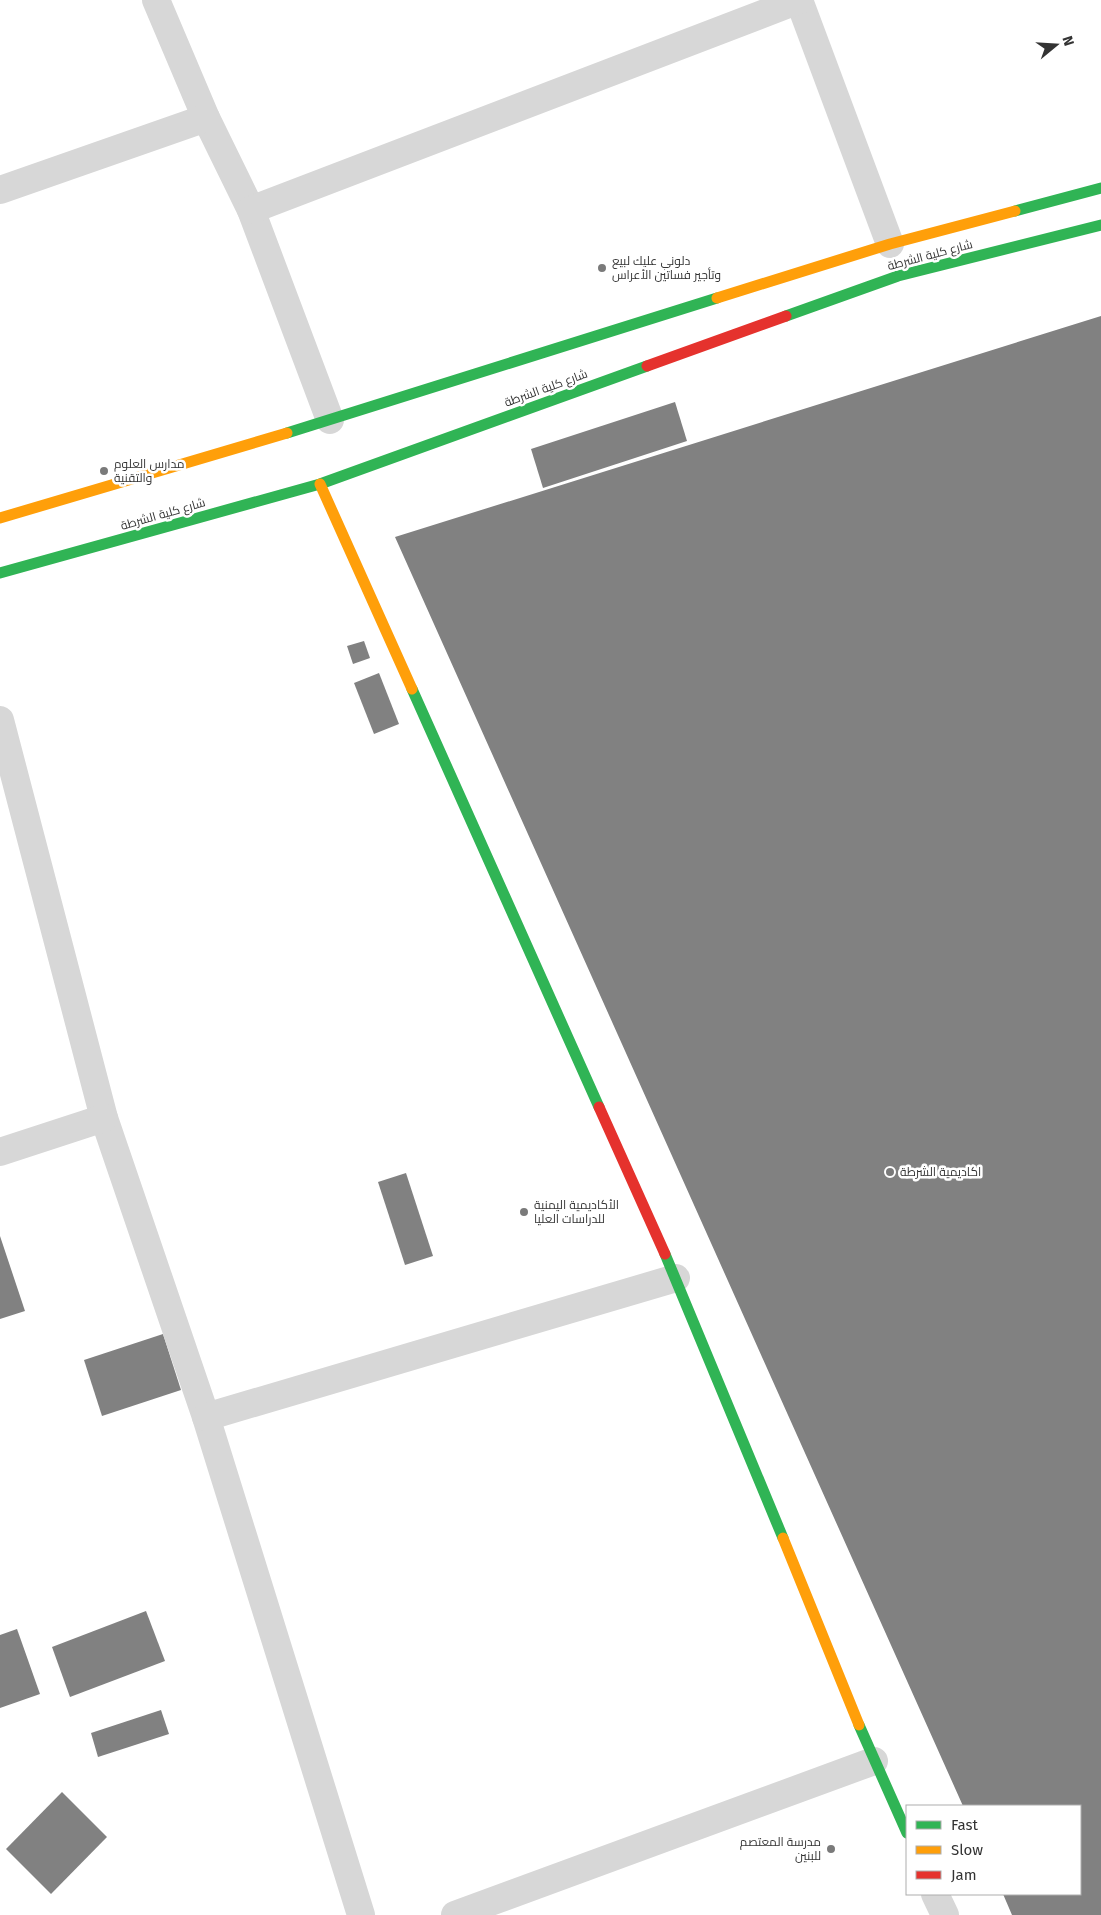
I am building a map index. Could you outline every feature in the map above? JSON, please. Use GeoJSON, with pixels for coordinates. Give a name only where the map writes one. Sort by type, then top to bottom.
{"type":"FeatureCollection","features":[{"type":"Feature","properties":{"kind":"main road","name":"شارع كلية الشرطة"},"geometry":{"type":"LineString","coordinates":[[0,518],[330,420],[890,244],[1101,188]]}},
{"type":"Feature","properties":{"kind":"main road","name":"شارع كلية الشرطة"},"geometry":{"type":"LineString","coordinates":[[0,573],[320,484],[898,276],[1101,225]]}},
{"type":"Feature","properties":{"kind":"main road"},"geometry":{"type":"LineString","coordinates":[[320,484],[676,1278],[874,1761],[906,1831]]}},
{"type":"Feature","properties":{"kind":"street"},"geometry":{"type":"LineString","coordinates":[[156,0],[206,118],[251,210],[330,420]]}},
{"type":"Feature","properties":{"kind":"street"},"geometry":{"type":"LineString","coordinates":[[251,210],[799,0],[890,244]]}},
{"type":"Feature","properties":{"kind":"street"},"geometry":{"type":"LineString","coordinates":[[0,190],[206,118]]}},
{"type":"Feature","properties":{"kind":"street"},"geometry":{"type":"LineString","coordinates":[[0,720],[104,1118],[206,1417],[360,1915]]}},
{"type":"Feature","properties":{"kind":"street"},"geometry":{"type":"LineString","coordinates":[[0,1152],[104,1118]]}},
{"type":"Feature","properties":{"kind":"street"},"geometry":{"type":"LineString","coordinates":[[206,1417],[676,1278]]}},
{"type":"Feature","properties":{"kind":"street"},"geometry":{"type":"LineString","coordinates":[[455,1915],[874,1761]]}},
{"type":"Feature","properties":{"kind":"street"},"geometry":{"type":"LineString","coordinates":[[936,1895],[945,1915]]}},
{"type":"Feature","properties":{"kind":"building","name":"اكاديمية الشرطة"},"geometry":{"type":"Polygon","coordinates":[[[1101,316],[1101,1915],[1012,1915],[1003,1895],[1081,1895],[1081,1805],[963,1805],[395,537],[1101,316]]]}},
{"type":"Feature","properties":{"kind":"building"},"geometry":{"type":"Polygon","coordinates":[[[675,402],[687,441],[543,488],[531,449],[675,402]]]}},
{"type":"Feature","properties":{"kind":"building"},"geometry":{"type":"Polygon","coordinates":[[[364,641],[370,658],[353,664],[347,646],[364,641]]]}},
{"type":"Feature","properties":{"kind":"building"},"geometry":{"type":"Polygon","coordinates":[[[379,673],[399,724],[374,734],[354,683],[379,673]]]}},
{"type":"Feature","properties":{"kind":"building"},"geometry":{"type":"Polygon","coordinates":[[[406,1173],[433,1256],[405,1265],[378,1182],[406,1173]]]}},
{"type":"Feature","properties":{"kind":"building"},"geometry":{"type":"Polygon","coordinates":[[[0,1236],[25,1311],[0,1319],[0,1236]]]}},
{"type":"Feature","properties":{"kind":"building"},"geometry":{"type":"Polygon","coordinates":[[[163,1334],[181,1390],[102,1416],[84,1360],[163,1334]]]}},
{"type":"Feature","properties":{"kind":"building"},"geometry":{"type":"Polygon","coordinates":[[[146,1611],[165,1661],[70,1697],[52,1647],[146,1611]]]}},
{"type":"Feature","properties":{"kind":"building"},"geometry":{"type":"Polygon","coordinates":[[[17,1629],[40,1694],[0,1708],[0,1635],[17,1629]]]}},
{"type":"Feature","properties":{"kind":"building"},"geometry":{"type":"Polygon","coordinates":[[[161,1710],[169,1734],[98,1757],[91,1733],[161,1710]]]}},
{"type":"Feature","properties":{"kind":"building"},"geometry":{"type":"Polygon","coordinates":[[[62,1792],[107,1837],[51,1894],[6,1849],[62,1792]]]}},
{"type":"Feature","properties":{"kind":"traffic: fast"},"geometry":{"type":"LineString","coordinates":[[1015,211],[1101,188]]}},
{"type":"Feature","properties":{"kind":"traffic: fast"},"geometry":{"type":"LineString","coordinates":[[786,316],[898,276],[1101,225]]}},
{"type":"Feature","properties":{"kind":"traffic: fast"},"geometry":{"type":"LineString","coordinates":[[287,433],[717,298]]}},
{"type":"Feature","properties":{"kind":"traffic: fast"},"geometry":{"type":"LineString","coordinates":[[0,573],[320,484],[647,366]]}},
{"type":"Feature","properties":{"kind":"traffic: fast"},"geometry":{"type":"LineString","coordinates":[[412,689],[599,1107]]}},
{"type":"Feature","properties":{"kind":"traffic: fast"},"geometry":{"type":"LineString","coordinates":[[665,1254],[783,1538]]}},
{"type":"Feature","properties":{"kind":"traffic: fast"},"geometry":{"type":"LineString","coordinates":[[859,1725],[906,1831]]}},
{"type":"Feature","properties":{"kind":"traffic: slow"},"geometry":{"type":"LineString","coordinates":[[717,298],[890,244],[1015,211]]}},
{"type":"Feature","properties":{"kind":"traffic: slow"},"geometry":{"type":"LineString","coordinates":[[0,518],[287,433]]}},
{"type":"Feature","properties":{"kind":"traffic: slow"},"geometry":{"type":"LineString","coordinates":[[320,484],[412,689]]}},
{"type":"Feature","properties":{"kind":"traffic: slow"},"geometry":{"type":"LineString","coordinates":[[783,1538],[859,1725]]}},
{"type":"Feature","properties":{"kind":"traffic: jam"},"geometry":{"type":"LineString","coordinates":[[647,366],[786,316]]}},
{"type":"Feature","properties":{"kind":"traffic: jam"},"geometry":{"type":"LineString","coordinates":[[599,1107],[665,1254]]}},
{"type":"Feature","properties":{"kind":"place","name":"دلوني عليك لبيع وتأجير فساتين الأعراس"},"geometry":{"type":"Point","coordinates":[602,268]}},
{"type":"Feature","properties":{"kind":"place","name":"مدارس العلوم والتقنية"},"geometry":{"type":"Point","coordinates":[104,471]}},
{"type":"Feature","properties":{"kind":"place","name":"اكاديمية الشرطة"},"geometry":{"type":"Point","coordinates":[890,1172]}},
{"type":"Feature","properties":{"kind":"place","name":"الأكاديمية اليمنية للدراسات العليا"},"geometry":{"type":"Point","coordinates":[524,1212]}},
{"type":"Feature","properties":{"kind":"place","name":"مدرسة المعتصم للبنين"},"geometry":{"type":"Point","coordinates":[831,1849]}}]}
